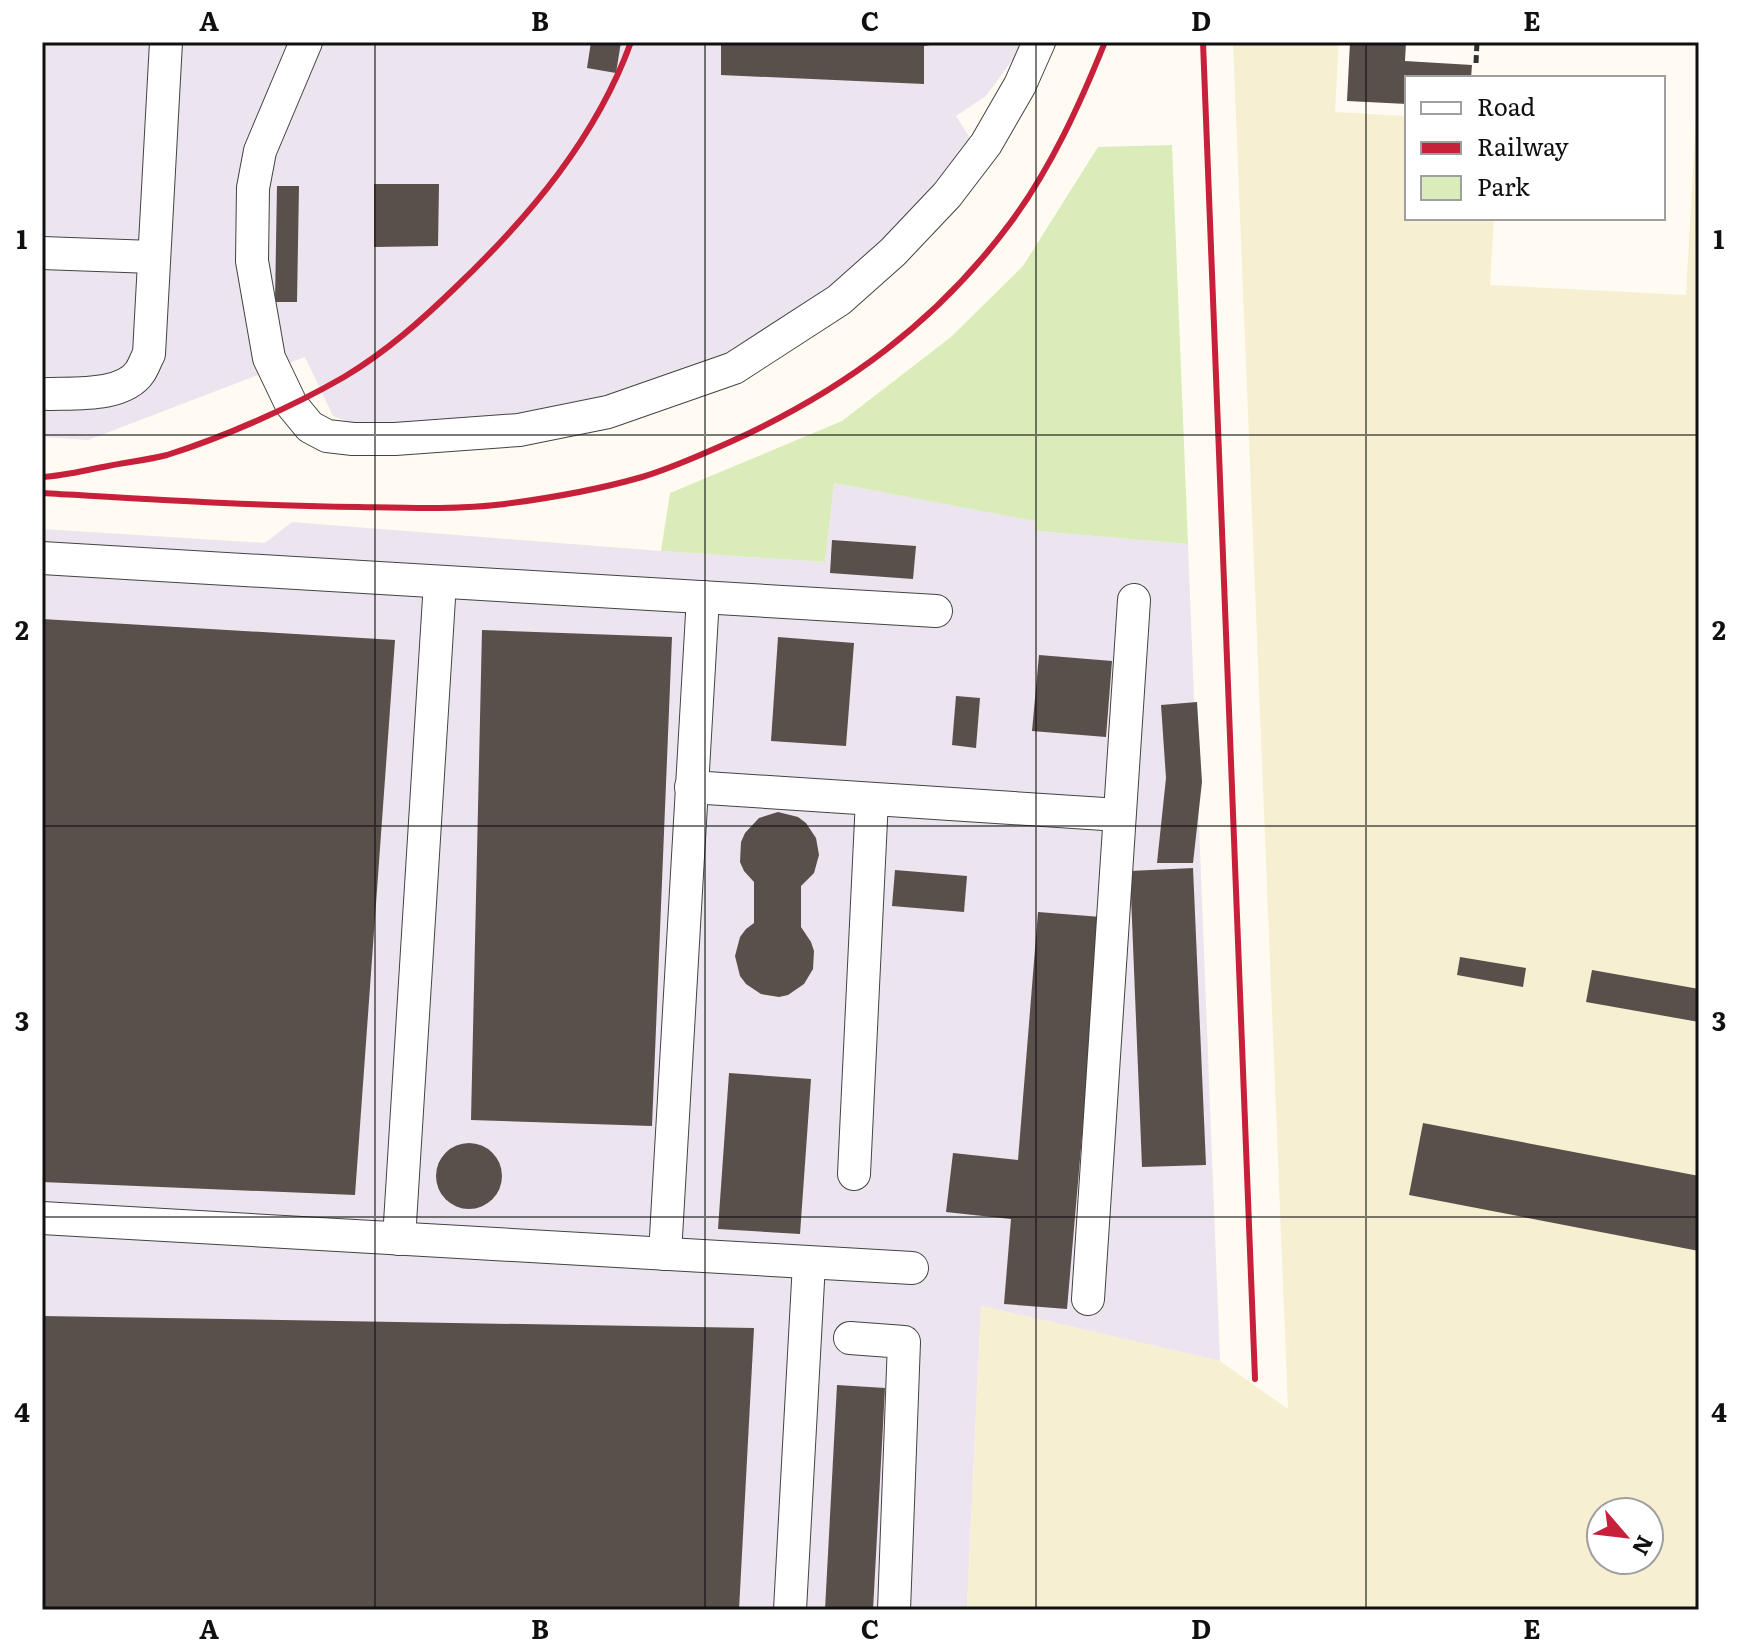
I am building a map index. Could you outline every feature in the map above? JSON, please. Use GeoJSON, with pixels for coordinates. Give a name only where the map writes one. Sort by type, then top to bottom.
{"type":"FeatureCollection","features":[{"type":"Feature","properties":{"kind":"lane"},"geometry":{"type":"LineString","coordinates":[[48,394],[95,392],[123,386],[139,374],[149,354],[166,42]]}},
{"type":"Feature","properties":{"kind":"lane"},"geometry":{"type":"LineString","coordinates":[[306,42],[260,151],[253,188],[252,261],[269,358],[291,404],[310,427],[327,436],[353,439],[519,430],[608,412],[734,368],[839,300],[893,252],[947,195],[986,144],[1020,85],[1039,42]]}},
{"type":"Feature","properties":{"kind":"lane"},"geometry":{"type":"LineString","coordinates":[[42,253],[153,257]]}},
{"type":"Feature","properties":{"kind":"lane"},"geometry":{"type":"LineString","coordinates":[[42,558],[936,611]]}},
{"type":"Feature","properties":{"kind":"lane"},"geometry":{"type":"LineString","coordinates":[[399,1239],[440,582]]}},
{"type":"Feature","properties":{"kind":"lane"},"geometry":{"type":"LineString","coordinates":[[665,1254],[703,597]]}},
{"type":"Feature","properties":{"kind":"lane"},"geometry":{"type":"LineString","coordinates":[[1088,1299],[1134,600]]}},
{"type":"Feature","properties":{"kind":"lane"},"geometry":{"type":"LineString","coordinates":[[691,787],[1119,815]]}},
{"type":"Feature","properties":{"kind":"lane"},"geometry":{"type":"LineString","coordinates":[[854,1174],[872,799]]}},
{"type":"Feature","properties":{"kind":"lane"},"geometry":{"type":"LineString","coordinates":[[42,1218],[912,1268]]}},
{"type":"Feature","properties":{"kind":"lane"},"geometry":{"type":"LineString","coordinates":[[790,1610],[809,1263]]}},
{"type":"Feature","properties":{"kind":"lane"},"geometry":{"type":"LineString","coordinates":[[850,1338],[904,1342],[894,1610]]}},
{"type":"Feature","properties":{"kind":"path"},"geometry":{"type":"LineString","coordinates":[[1476,63],[1477,42]]}},
{"type":"Feature","properties":{"kind":"shaded area"},"geometry":{"type":"Polygon","coordinates":[[[42,42],[1022,42],[986,96],[956,116],[970,138],[923,198],[875,250],[822,294],[733,352],[633,392],[517,415],[362,427],[333,416],[305,357],[88,440],[42,437],[42,42]]]}},
{"type":"Feature","properties":{"kind":"shaded area"},"geometry":{"type":"Polygon","coordinates":[[[1233,42],[1339,42],[1335,112],[1405,116],[1405,220],[1494,220],[1490,285],[1686,295],[1699,61],[1699,1610],[967,1610],[981,1306],[1220,1361],[1288,1409],[1233,42]]]}},
{"type":"Feature","properties":{"kind":"shaded area"},"geometry":{"type":"Polygon","coordinates":[[[834,483],[1036,521],[1036,531],[1188,544],[1220,1361],[981,1306],[967,1610],[42,1610],[42,529],[265,543],[292,522],[825,562],[834,483]]]}},
{"type":"Feature","properties":{"kind":"green space"},"geometry":{"type":"Polygon","coordinates":[[[1172,145],[1188,544],[1036,531],[1035,521],[834,483],[825,562],[661,551],[670,493],[842,421],[951,337],[1023,266],[1098,147],[1172,145]]]}},
{"type":"Feature","properties":{"kind":"building"},"geometry":{"type":"Polygon","coordinates":[[[591,42],[621,42],[616,73],[587,68],[591,42]]]}},
{"type":"Feature","properties":{"kind":"building"},"geometry":{"type":"Polygon","coordinates":[[[721,42],[936,44],[924,46],[924,84],[721,75],[721,42]]]}},
{"type":"Feature","properties":{"kind":"building"},"geometry":{"type":"Polygon","coordinates":[[[1350,42],[1406,42],[1405,61],[1472,65],[1471,76],[1405,76],[1405,104],[1347,101],[1350,42]]]}},
{"type":"Feature","properties":{"kind":"building"},"geometry":{"type":"Polygon","coordinates":[[[374,184],[439,184],[438,246],[374,247],[374,184]]]}},
{"type":"Feature","properties":{"kind":"building"},"geometry":{"type":"Polygon","coordinates":[[[277,186],[299,186],[297,302],[275,302],[277,186]]]}},
{"type":"Feature","properties":{"kind":"building"},"geometry":{"type":"Polygon","coordinates":[[[832,540],[916,546],[913,579],[830,573],[832,540]]]}},
{"type":"Feature","properties":{"kind":"building"},"geometry":{"type":"Polygon","coordinates":[[[42,619],[395,640],[355,1195],[42,1182],[42,619]]]}},
{"type":"Feature","properties":{"kind":"building"},"geometry":{"type":"Polygon","coordinates":[[[482,630],[672,637],[652,1126],[471,1120],[482,630]]]}},
{"type":"Feature","properties":{"kind":"building"},"geometry":{"type":"Polygon","coordinates":[[[778,637],[854,643],[846,746],[771,741],[778,637]]]}},
{"type":"Feature","properties":{"kind":"building"},"geometry":{"type":"Polygon","coordinates":[[[1039,655],[1112,661],[1106,737],[1032,731],[1039,655]]]}},
{"type":"Feature","properties":{"kind":"building"},"geometry":{"type":"Polygon","coordinates":[[[956,696],[980,698],[976,748],[952,745],[956,696]]]}},
{"type":"Feature","properties":{"kind":"building"},"geometry":{"type":"Polygon","coordinates":[[[1197,702],[1202,782],[1193,863],[1157,863],[1166,778],[1161,705],[1197,702]]]}},
{"type":"Feature","properties":{"kind":"building"},"geometry":{"type":"Polygon","coordinates":[[[778,812],[798,817],[806,823],[816,838],[819,855],[814,873],[801,886],[801,927],[814,951],[813,969],[804,984],[779,997],[761,994],[746,984],[740,976],[735,956],[740,937],[754,923],[754,882],[740,862],[741,842],[759,818],[778,812]]]}},
{"type":"Feature","properties":{"kind":"building"},"geometry":{"type":"Polygon","coordinates":[[[1193,868],[1206,1165],[1142,1167],[1130,871],[1193,868]]]}},
{"type":"Feature","properties":{"kind":"building"},"geometry":{"type":"Polygon","coordinates":[[[895,870],[967,876],[964,912],[892,906],[895,870]]]}},
{"type":"Feature","properties":{"kind":"building"},"geometry":{"type":"Polygon","coordinates":[[[1038,912],[1101,917],[1067,1309],[1004,1304],[1011,1219],[946,1212],[953,1153],[1018,1160],[1038,912]]]}},
{"type":"Feature","properties":{"kind":"building"},"geometry":{"type":"Polygon","coordinates":[[[1460,957],[1526,968],[1523,987],[1457,975],[1460,957]]]}},
{"type":"Feature","properties":{"kind":"building"},"geometry":{"type":"Polygon","coordinates":[[[1592,970],[1699,989],[1699,1022],[1586,1002],[1592,970]]]}},
{"type":"Feature","properties":{"kind":"building"},"geometry":{"type":"Polygon","coordinates":[[[729,1073],[811,1079],[800,1234],[718,1229],[729,1073]]]}},
{"type":"Feature","properties":{"kind":"building"},"geometry":{"type":"Polygon","coordinates":[[[1423,1123],[1699,1176],[1699,1251],[1409,1195],[1423,1123]]]}},
{"type":"Feature","properties":{"kind":"building"},"geometry":{"type":"Polygon","coordinates":[[[469,1143],[482,1146],[492,1153],[499,1163],[502,1176],[499,1189],[492,1199],[482,1206],[469,1209],[456,1206],[446,1199],[439,1189],[436,1176],[439,1163],[446,1153],[456,1146],[469,1143]]]}},
{"type":"Feature","properties":{"kind":"building"},"geometry":{"type":"Polygon","coordinates":[[[42,1316],[754,1328],[739,1610],[42,1610],[42,1316]]]}},
{"type":"Feature","properties":{"kind":"building"},"geometry":{"type":"Polygon","coordinates":[[[837,1385],[885,1388],[873,1610],[825,1610],[837,1385]]]}},
{"type":"Feature","properties":{"kind":"railway"},"geometry":{"type":"LineString","coordinates":[[42,477],[152,458],[189,448],[280,410],[344,377],[374,357],[444,299],[535,203],[580,143],[599,111],[631,42]]}},
{"type":"Feature","properties":{"kind":"railway"},"geometry":{"type":"LineString","coordinates":[[42,493],[280,505],[487,506],[591,490],[642,477],[730,442],[811,400],[849,376],[919,322],[952,291],[1011,222],[1039,180],[1075,112],[1105,42]]}},
{"type":"Feature","properties":{"kind":"railway"},"geometry":{"type":"LineString","coordinates":[[1203,42],[1255,1379]]}}]}
